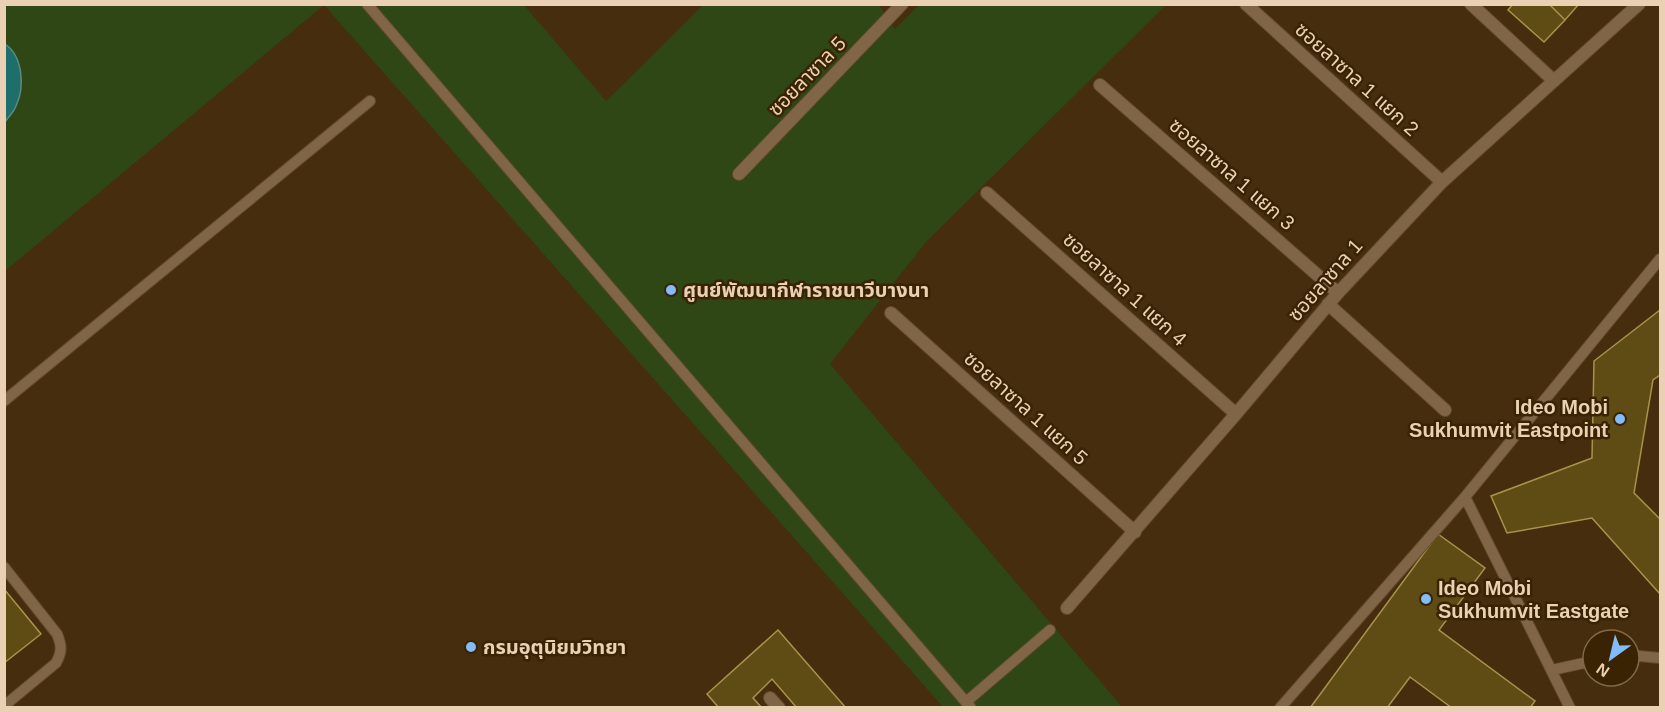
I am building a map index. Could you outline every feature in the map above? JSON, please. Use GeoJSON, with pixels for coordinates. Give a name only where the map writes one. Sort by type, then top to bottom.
{"type":"FeatureCollection","features":[{"type":"Feature","properties":{"kind":"street","name":"ซอยลาซาล 5"},"geometry":{"type":"LineString","coordinates":[[740,174],[902,4]]}},
{"type":"Feature","properties":{"kind":"street","name":"ซอยลาซาล 1 แยก 2"},"geometry":{"type":"LineString","coordinates":[[1246,4],[1442,182]]}},
{"type":"Feature","properties":{"kind":"street"},"geometry":{"type":"LineString","coordinates":[[1471,4],[1554,81]]}},
{"type":"Feature","properties":{"kind":"street","name":"ซอยลาซาล 1"},"geometry":{"type":"LineString","coordinates":[[1067,608],[1135,532],[1328,304],[1442,182],[1639,4]]}},
{"type":"Feature","properties":{"kind":"street","name":"ซอยลาซาล 1 แยก 3"},"geometry":{"type":"LineString","coordinates":[[1100,85],[1338,293]]}},
{"type":"Feature","properties":{"kind":"street","name":"ซอยลาซาล 1 แยก 4"},"geometry":{"type":"LineString","coordinates":[[987,194],[1236,414]]}},
{"type":"Feature","properties":{"kind":"street"},"geometry":{"type":"LineString","coordinates":[[1328,304],[1445,410]]}},
{"type":"Feature","properties":{"kind":"street","name":"ซอยลาซาล 1 แยก 5"},"geometry":{"type":"LineString","coordinates":[[891,313],[1135,532]]}},
{"type":"Feature","properties":{"kind":"lane"},"geometry":{"type":"LineString","coordinates":[[367,4],[968,705],[1050,630]]}},
{"type":"Feature","properties":{"kind":"lane"},"geometry":{"type":"LineString","coordinates":[[4,401],[370,101]]}},
{"type":"Feature","properties":{"kind":"lane"},"geometry":{"type":"LineString","coordinates":[[1280,708],[1466,496],[1660,259]]}},
{"type":"Feature","properties":{"kind":"lane"},"geometry":{"type":"LineString","coordinates":[[1466,496],[1570,708]]}},
{"type":"Feature","properties":{"kind":"lane"},"geometry":{"type":"LineString","coordinates":[[4,567],[57,634],[61,644],[61,654],[56,663],[4,706]]}},
{"type":"Feature","properties":{"kind":"lane"},"geometry":{"type":"LineString","coordinates":[[1641,656],[1660,658]]}},
{"type":"Feature","properties":{"kind":"lane"},"geometry":{"type":"LineString","coordinates":[[1552,670],[1581,664]]}},
{"type":"Feature","properties":{"kind":"green space"},"geometry":{"type":"Polygon","coordinates":[[[5,5],[324,5],[5,271],[5,5]]]}},
{"type":"Feature","properties":{"kind":"green space"},"geometry":{"type":"Polygon","coordinates":[[[324,5],[524,5],[606,101],[703,5],[879,5],[895,29],[919,5],[1166,5],[926,242],[830,364],[1122,707],[943,707],[324,5]]]}},
{"type":"Feature","properties":{"kind":"water"},"geometry":{"type":"Polygon","coordinates":[[[5,44],[16,56],[19,64],[21,90],[14,110],[5,122],[5,44]]]}},
{"type":"Feature","properties":{"kind":"building"},"geometry":{"type":"Polygon","coordinates":[[[1513,4],[1549,4],[1565,20],[1544,42],[1508,10],[1513,4]]]}},
{"type":"Feature","properties":{"kind":"building"},"geometry":{"type":"Polygon","coordinates":[[[1549,4],[1579,4],[1565,20],[1549,4]]]}},
{"type":"Feature","properties":{"kind":"building","name":"Ideo Mobi Sukhumvit Eastpoint"},"geometry":{"type":"Polygon","coordinates":[[[1660,310],[1660,375],[1653,380],[1634,493],[1660,519],[1660,594],[1592,518],[1507,533],[1491,496],[1592,458],[1594,361],[1660,310]]]}},
{"type":"Feature","properties":{"kind":"building","name":"Ideo Mobi Sukhumvit Eastgate"},"geometry":{"type":"Polygon","coordinates":[[[1438,534],[1485,568],[1439,630],[1535,701],[1530,708],[1452,708],[1410,677],[1387,708],[1310,708],[1438,534]]]}},
{"type":"Feature","properties":{"kind":"building"},"geometry":{"type":"Polygon","coordinates":[[[4,589],[41,634],[4,663],[4,589]]]}},
{"type":"Feature","properties":{"kind":"building"},"geometry":{"type":"Polygon","coordinates":[[[778,630],[846,708],[797,708],[772,679],[753,698],[762,708],[719,708],[707,694],[778,630]]]}},
{"type":"Feature","properties":{"kind":"place","name":"ศูนย์พัฒนากีฬาราชนาวีบางนา"},"geometry":{"type":"Point","coordinates":[671,290]}},
{"type":"Feature","properties":{"kind":"place","name":"Ideo Mobi Sukhumvit Eastpoint"},"geometry":{"type":"Point","coordinates":[1620,419]}},
{"type":"Feature","properties":{"kind":"place","name":"Ideo Mobi Sukhumvit Eastgate"},"geometry":{"type":"Point","coordinates":[1426,599]}},
{"type":"Feature","properties":{"kind":"place","name":"กรมอุตุนิยมวิทยา"},"geometry":{"type":"Point","coordinates":[471,647]}}]}
